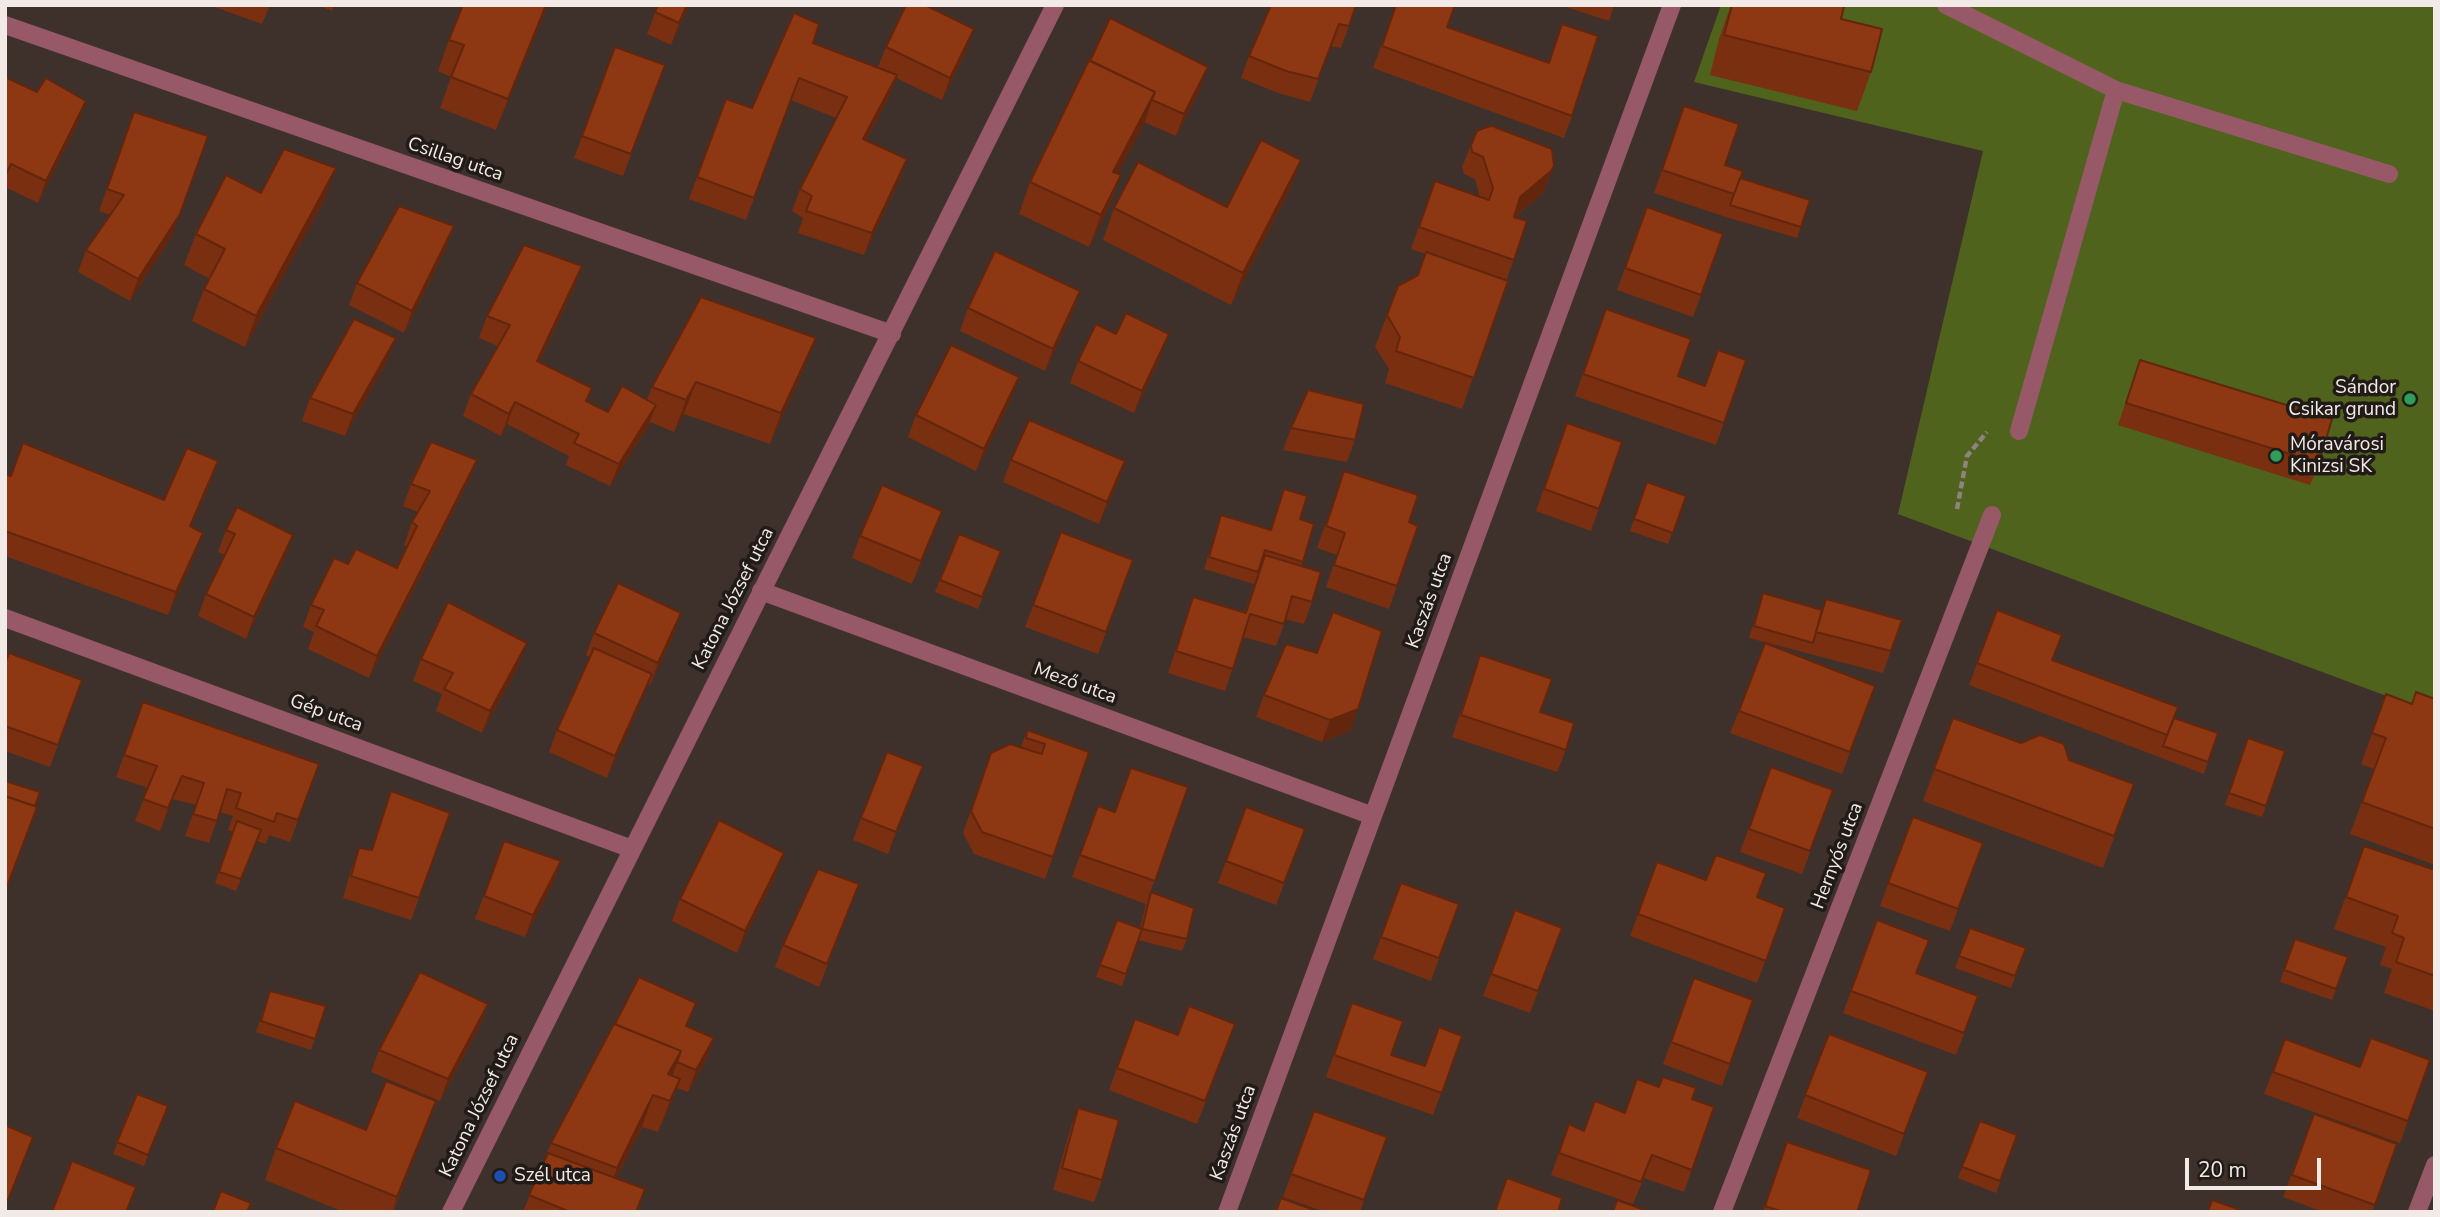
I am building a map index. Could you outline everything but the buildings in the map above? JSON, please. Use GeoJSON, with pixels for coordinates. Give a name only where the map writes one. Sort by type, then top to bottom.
{"type":"FeatureCollection","features":[{"type":"Feature","properties":{"kind":"street","name":"Katona József utca"},"geometry":{"type":"LineString","coordinates":[[451,1212],[1055,5]]}},
{"type":"Feature","properties":{"kind":"street","name":"Kaszás utca"},"geometry":{"type":"LineString","coordinates":[[1227,1212],[1672,5]]}},
{"type":"Feature","properties":{"kind":"street"},"geometry":{"type":"LineString","coordinates":[[1945,5],[2116,90],[2389,174]]}},
{"type":"Feature","properties":{"kind":"street","name":"Csillag utca"},"geometry":{"type":"LineString","coordinates":[[5,25],[892,334]]}},
{"type":"Feature","properties":{"kind":"street"},"geometry":{"type":"LineString","coordinates":[[2021,423],[2116,90]]}},
{"type":"Feature","properties":{"kind":"street","name":"Hernyós utca"},"geometry":{"type":"LineString","coordinates":[[1722,1212],[1992,515]]}},
{"type":"Feature","properties":{"kind":"street","name":"Mező utca"},"geometry":{"type":"LineString","coordinates":[[761,591],[1373,816]]}},
{"type":"Feature","properties":{"kind":"street","name":"Gép utca"},"geometry":{"type":"LineString","coordinates":[[5,618],[632,849]]}},
{"type":"Feature","properties":{"kind":"street"},"geometry":{"type":"LineString","coordinates":[[2417,1212],[2435,1165]]}},
{"type":"Feature","properties":{"kind":"path"},"geometry":{"type":"LineString","coordinates":[[1983,538],[1957,520],[1966,456],[1996,422],[2021,423]]}},
{"type":"Feature","properties":{"kind":"green space"},"geometry":{"type":"Polygon","coordinates":[[[1721,5],[2435,5],[2435,714],[1898,514],[1983,151],[1694,82],[1721,5]]]}},
{"type":"Feature","properties":{"kind":"place","name":"Sándor Csikar grund"},"geometry":{"type":"Point","coordinates":[2410,399]}},
{"type":"Feature","properties":{"kind":"place","name":"Móravárosi Kinizsi SK"},"geometry":{"type":"Point","coordinates":[2276,456]}},
{"type":"Feature","properties":{"kind":"place","name":"Szél utca"},"geometry":{"type":"Point","coordinates":[500,1176]}}]}
